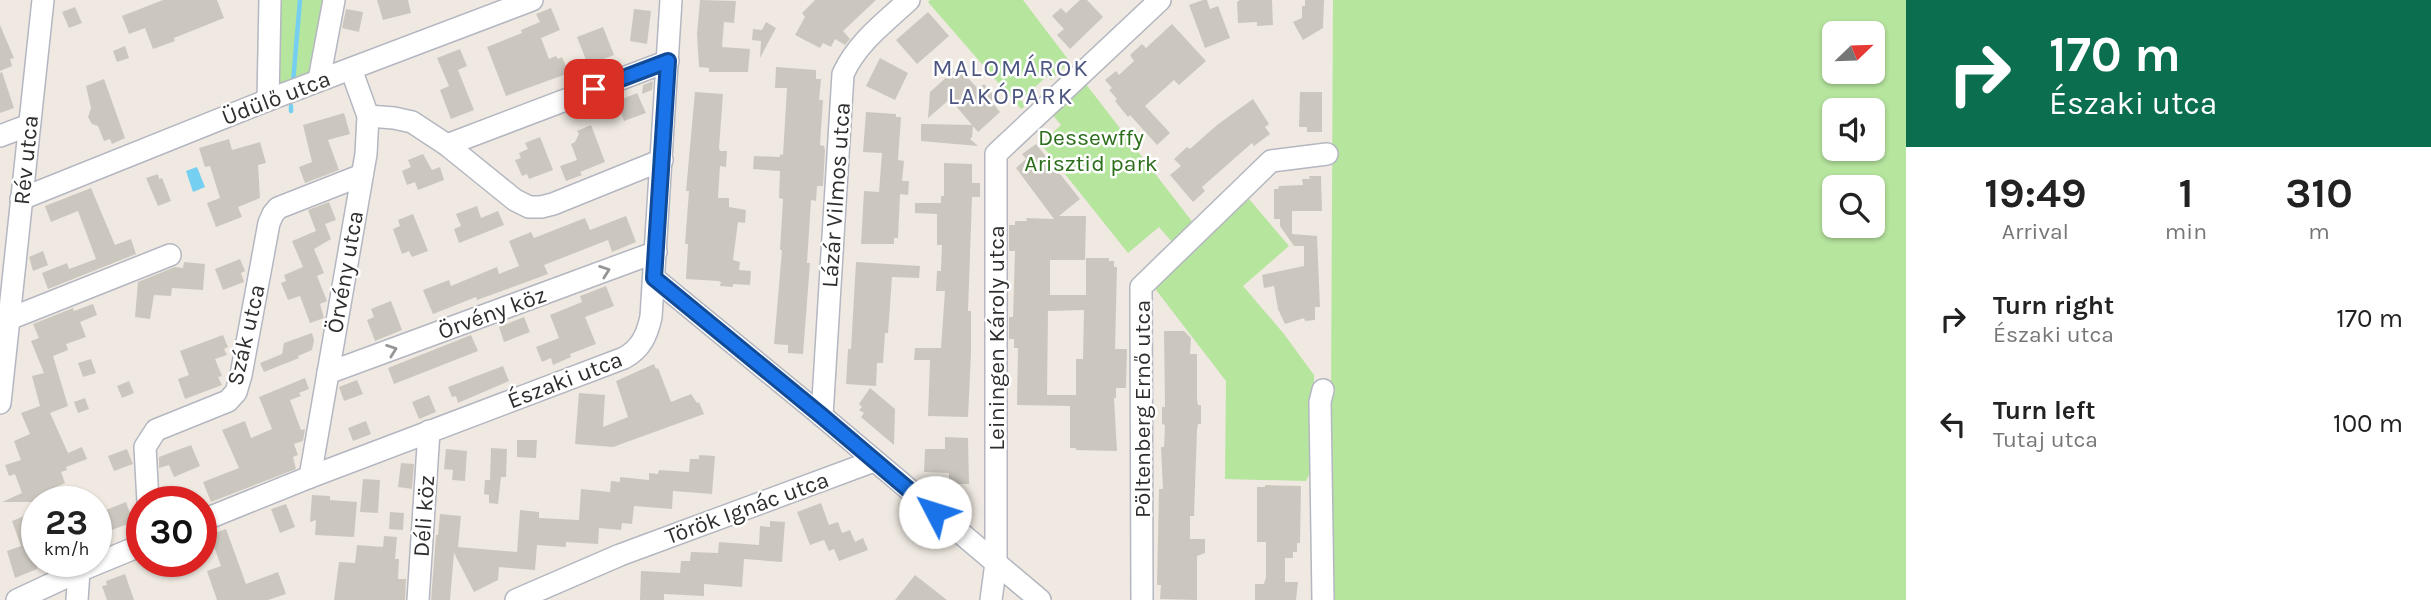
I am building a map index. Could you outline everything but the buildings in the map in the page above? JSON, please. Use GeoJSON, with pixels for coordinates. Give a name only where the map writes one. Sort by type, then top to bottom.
{"type":"FeatureCollection","features":[{"type":"Feature","properties":{"kind":"street","name":"Rév utca"},"geometry":{"type":"LineString","coordinates":[[0,403],[6,326],[43,0]]}},
{"type":"Feature","properties":{"kind":"street"},"geometry":{"type":"LineString","coordinates":[[268,100],[270,0]]}},
{"type":"Feature","properties":{"kind":"street"},"geometry":{"type":"LineString","coordinates":[[319,80],[334,0]]}},
{"type":"Feature","properties":{"kind":"street","name":"Üdülő utca"},"geometry":{"type":"LineString","coordinates":[[22,199],[319,80],[532,0]]}},
{"type":"Feature","properties":{"kind":"street","name":"Északi utca"},"geometry":{"type":"LineString","coordinates":[[217,514],[633,354],[648,332],[654,278],[671,0]]}},
{"type":"Feature","properties":{"kind":"street","name":"Lázár Vilmos utca"},"geometry":{"type":"LineString","coordinates":[[822,416],[843,74],[851,57],[862,44],[909,0]]}},
{"type":"Feature","properties":{"kind":"street","name":"Leiningen Károly utca"},"geometry":{"type":"LineString","coordinates":[[991,600],[996,563],[996,154],[1160,0]]}},
{"type":"Feature","properties":{"kind":"street"},"geometry":{"type":"LineString","coordinates":[[447,145],[668,61]]}},
{"type":"Feature","properties":{"kind":"street","name":"Örvény utca"},"geometry":{"type":"LineString","coordinates":[[310,477],[362,175],[368,116],[351,69]]}},
{"type":"Feature","properties":{"kind":"street"},"geometry":{"type":"LineString","coordinates":[[368,116],[412,122],[447,145],[515,200],[529,207],[553,204],[662,160]]}},
{"type":"Feature","properties":{"kind":"street"},"geometry":{"type":"LineString","coordinates":[[0,135],[29,125]]}},
{"type":"Feature","properties":{"kind":"street","name":"Pöltenberg Ernő utca"},"geometry":{"type":"LineString","coordinates":[[1142,600],[1141,287],[1271,161],[1327,154]]}},
{"type":"Feature","properties":{"kind":"street","name":"Szák utca"},"geometry":{"type":"LineString","coordinates":[[147,486],[145,447],[156,430],[228,401],[236,392],[273,214],[278,208],[362,175]]}},
{"type":"Feature","properties":{"kind":"street","name":"Örvény köz"},"geometry":{"type":"LineString","coordinates":[[328,373],[656,252]]}},
{"type":"Feature","properties":{"kind":"street"},"geometry":{"type":"LineString","coordinates":[[6,326],[170,255]]}},
{"type":"Feature","properties":{"kind":"street"},"geometry":{"type":"LineString","coordinates":[[654,278],[1040,600]]}},
{"type":"Feature","properties":{"kind":"street"},"geometry":{"type":"LineString","coordinates":[[1322,390],[1323,600]]}},
{"type":"Feature","properties":{"kind":"street","name":"Déli köz"},"geometry":{"type":"LineString","coordinates":[[418,600],[429,431]]}},
{"type":"Feature","properties":{"kind":"street","name":"Török Ignác utca"},"geometry":{"type":"LineString","coordinates":[[516,600],[620,555],[874,461]]}},
{"type":"Feature","properties":{"kind":"street"},"geometry":{"type":"LineString","coordinates":[[18,600],[66,577]]}},
{"type":"Feature","properties":{"kind":"street"},"geometry":{"type":"LineString","coordinates":[[77,600],[79,577]]}},
{"type":"Feature","properties":{"kind":"green space"},"geometry":{"type":"Polygon","coordinates":[[[280,0],[326,0],[311,83],[277,93],[280,0]]]}},
{"type":"Feature","properties":{"kind":"green space"},"geometry":{"type":"Polygon","coordinates":[[[1023,0],[1070,62],[1051,80],[1047,76],[1021,100],[1025,106],[1021,109],[928,2],[1023,0]]]}},
{"type":"Feature","properties":{"kind":"green space"},"geometry":{"type":"Polygon","coordinates":[[[1333,0],[1906,0],[1906,600],[1330,600],[1333,0]]]}},
{"type":"Feature","properties":{"kind":"green space","name":"Dessewffy Arisztid park"},"geometry":{"type":"Polygon","coordinates":[[[1085,83],[1194,224],[1172,242],[1159,227],[1128,253],[1041,144],[1061,125],[1051,113],[1085,83]]]}},
{"type":"Feature","properties":{"kind":"green space"},"geometry":{"type":"Polygon","coordinates":[[[1249,199],[1289,246],[1243,286],[1284,334],[1314,375],[1315,463],[1306,481],[1225,479],[1226,381],[1153,286],[1249,199]]]}},
{"type":"Feature","properties":{"kind":"water"},"geometry":{"type":"Polygon","coordinates":[[[197,167],[205,187],[193,192],[186,171],[197,167]]]}},
{"type":"Feature","properties":{"kind":"waterway"},"geometry":{"type":"LineString","coordinates":[[293,82],[300,0]]}},
{"type":"Feature","properties":{"kind":"waterway"},"geometry":{"type":"LineString","coordinates":[[291,106],[291,111]]}},
{"type":"Feature","properties":{"kind":"district","name":"MALOMÁROK LAKÓPARK"},"geometry":{"type":"Point","coordinates":[1011,82]}},
{"type":"Feature","properties":{"kind":"route"},"geometry":{"type":"LineString","coordinates":[[594,89],[668,61],[654,278],[935,512]]}}]}
